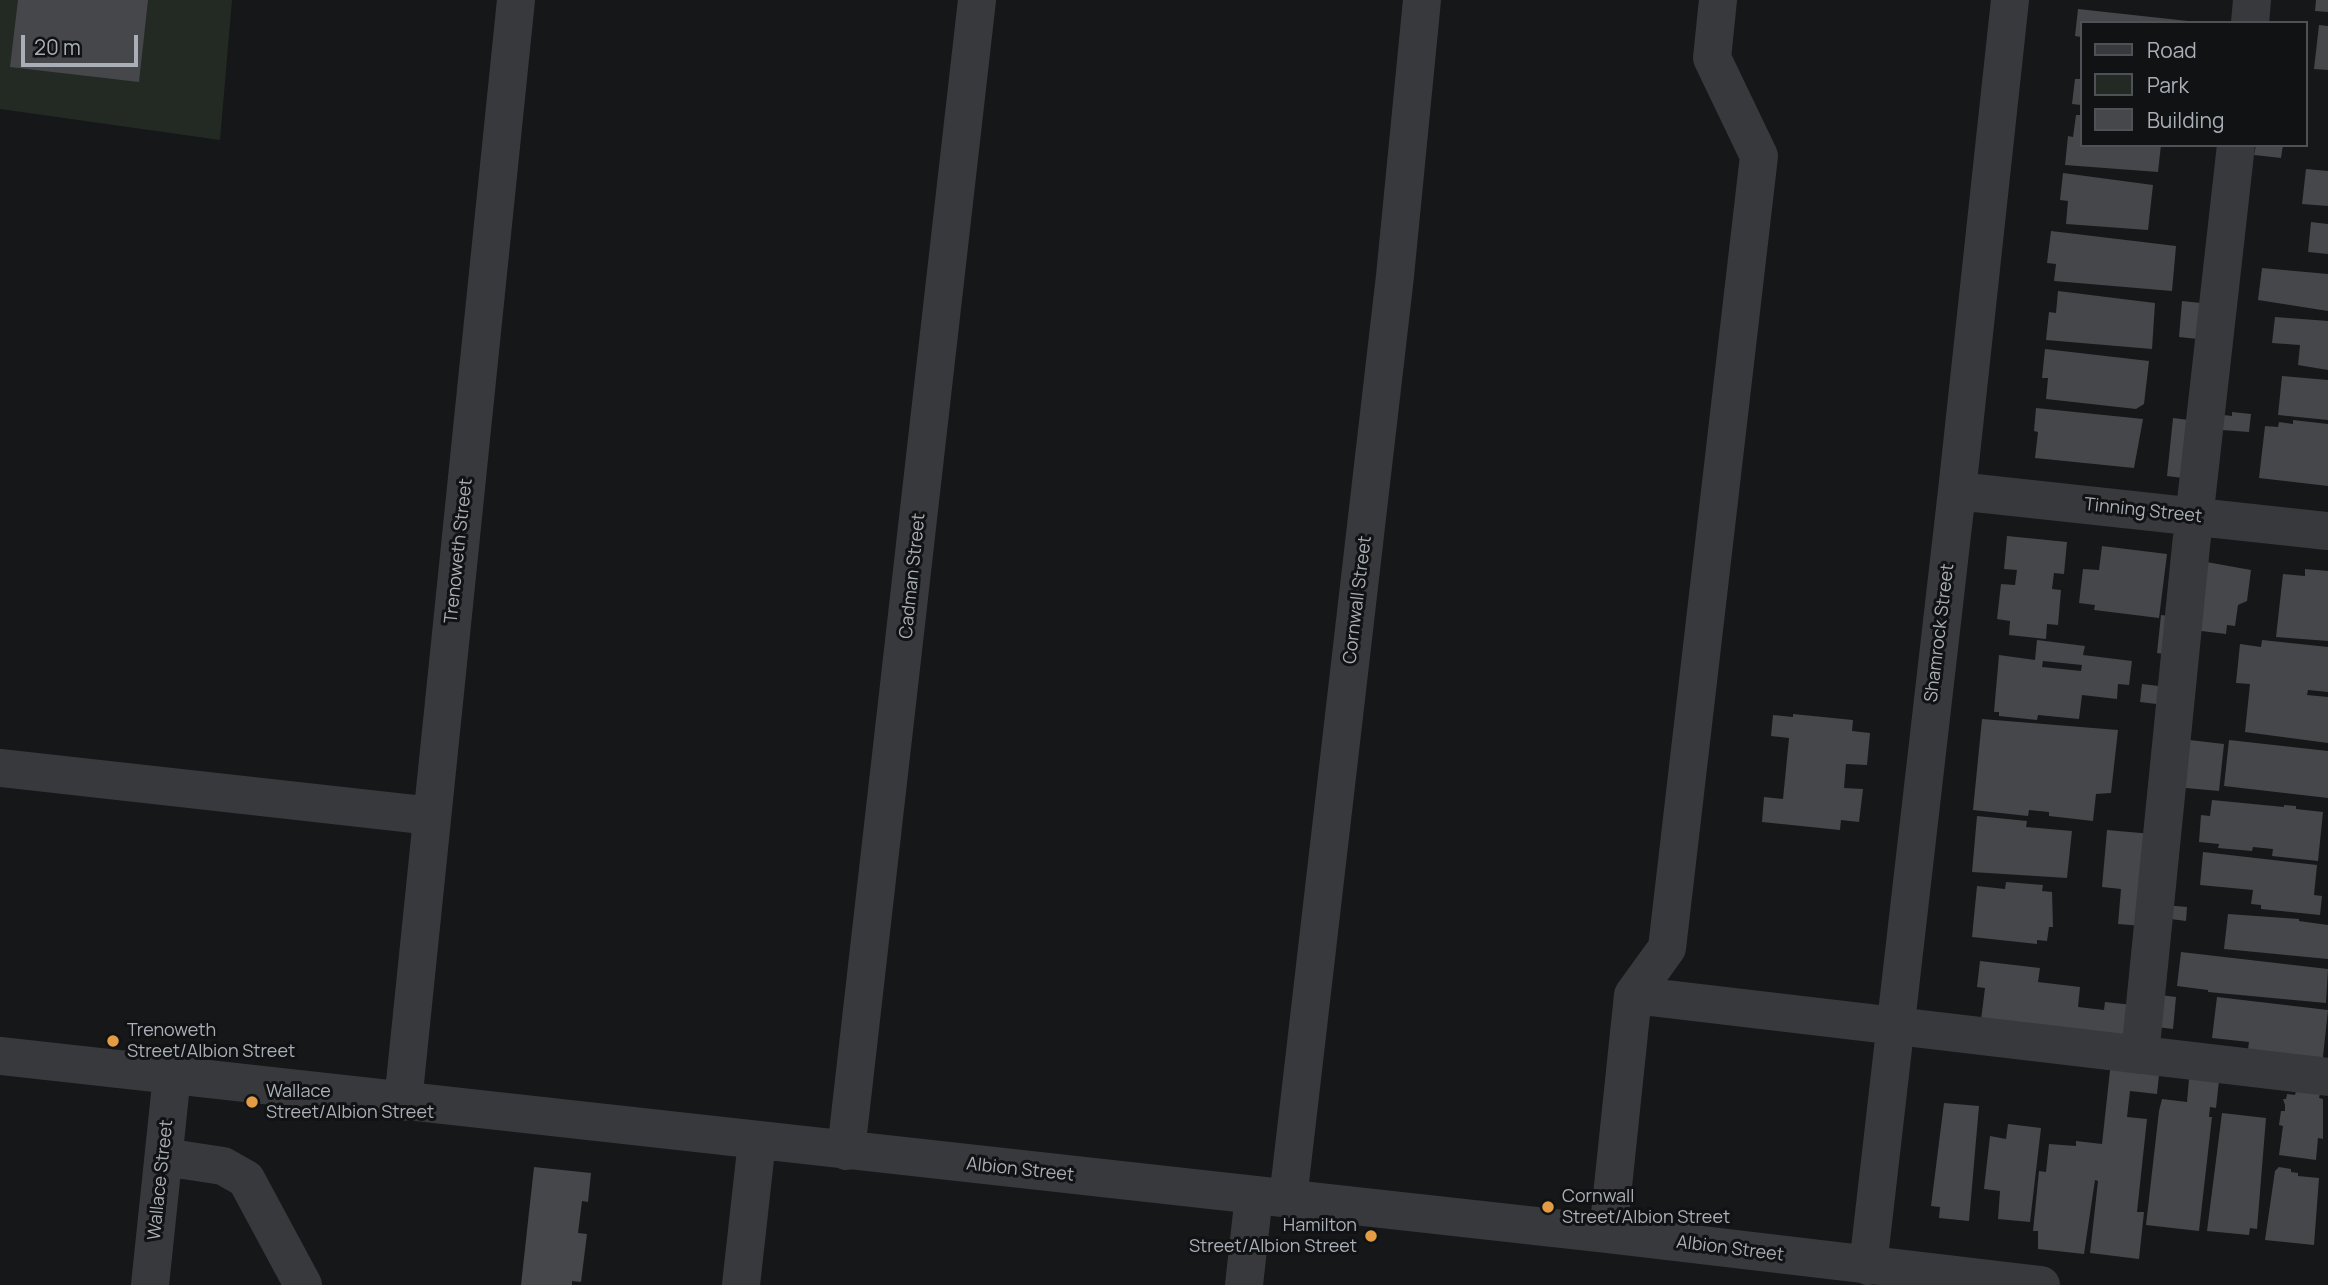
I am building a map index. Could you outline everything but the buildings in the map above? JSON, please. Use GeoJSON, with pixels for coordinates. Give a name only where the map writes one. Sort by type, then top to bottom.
{"type":"FeatureCollection","features":[{"type":"Feature","properties":{"kind":"street","name":"Trenoweth Street"},"geometry":{"type":"LineString","coordinates":[[403,1102],[516,0]]}},
{"type":"Feature","properties":{"kind":"street","name":"Cadman Street"},"geometry":{"type":"LineString","coordinates":[[846,1151],[977,0]]}},
{"type":"Feature","properties":{"kind":"street","name":"Cornwall Street"},"geometry":{"type":"LineString","coordinates":[[1244,1285],[1271,1197],[1395,276],[1422,0]]}},
{"type":"Feature","properties":{"kind":"street"},"geometry":{"type":"LineString","coordinates":[[1608,1234],[1633,995],[1667,948],[1759,156],[1712,58],[1718,0]]}},
{"type":"Feature","properties":{"kind":"street","name":"Shamrock Street"},"geometry":{"type":"LineString","coordinates":[[1868,1266],[2010,0]]}},
{"type":"Feature","properties":{"kind":"street"},"geometry":{"type":"LineString","coordinates":[[2250,21],[2252,0]]}},
{"type":"Feature","properties":{"kind":"street"},"geometry":{"type":"LineString","coordinates":[[2140,1055],[2194,517],[2236,147]]}},
{"type":"Feature","properties":{"kind":"street","name":"Tinning Street"},"geometry":{"type":"LineString","coordinates":[[1957,491],[2328,531]]}},
{"type":"Feature","properties":{"kind":"street"},"geometry":{"type":"LineString","coordinates":[[0,768],[432,816]]}},
{"type":"Feature","properties":{"kind":"street"},"geometry":{"type":"LineString","coordinates":[[1633,995],[2328,1077]]}},
{"type":"Feature","properties":{"kind":"street","name":"Albion Street"},"geometry":{"type":"LineString","coordinates":[[0,1056],[1608,1234],[1971,1281],[2022,1284]]}},
{"type":"Feature","properties":{"kind":"street","name":"Wallace Street"},"geometry":{"type":"LineString","coordinates":[[150,1285],[173,1075]]}},
{"type":"Feature","properties":{"kind":"street"},"geometry":{"type":"LineString","coordinates":[[741,1285],[757,1140]]}},
{"type":"Feature","properties":{"kind":"street"},"geometry":{"type":"LineString","coordinates":[[164,1157],[218,1164],[246,1179],[303,1285]]}},
{"type":"Feature","properties":{"kind":"green space"},"geometry":{"type":"Polygon","coordinates":[[[0,0],[232,0],[220,140],[0,109],[0,0]]]}},
{"type":"Feature","properties":{"kind":"place","name":"Trenoweth Street/Albion Street"},"geometry":{"type":"Point","coordinates":[113,1041]}},
{"type":"Feature","properties":{"kind":"place","name":"Wallace Street/Albion Street"},"geometry":{"type":"Point","coordinates":[252,1102]}},
{"type":"Feature","properties":{"kind":"place","name":"Cornwall Street/Albion Street"},"geometry":{"type":"Point","coordinates":[1548,1207]}},
{"type":"Feature","properties":{"kind":"place","name":"Hamilton Street/Albion Street"},"geometry":{"type":"Point","coordinates":[1371,1236]}}]}
